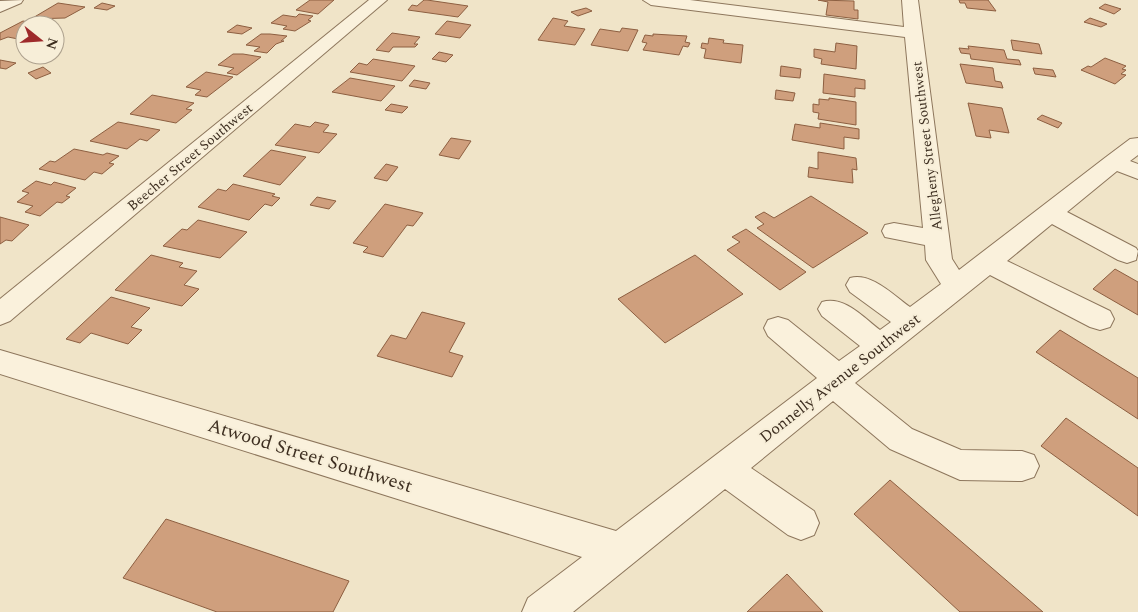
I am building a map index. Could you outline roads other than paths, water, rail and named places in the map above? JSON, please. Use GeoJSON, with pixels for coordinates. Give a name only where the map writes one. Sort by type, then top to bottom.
{"type":"FeatureCollection","features":[{"type":"Feature","properties":{"kind":"street"},"geometry":{"type":"LineString","coordinates":[[0,7],[15,0]]}},
{"type":"Feature","properties":{"kind":"street","name":"Beecher Street Southwest"},"geometry":{"type":"LineString","coordinates":[[0,314],[379,0]]}},
{"type":"Feature","properties":{"kind":"street"},"geometry":{"type":"LineString","coordinates":[[651,0],[914,33]]}},
{"type":"Feature","properties":{"kind":"street","name":"Allegheny Street Southwest"},"geometry":{"type":"LineString","coordinates":[[910,0],[939,260],[956,287]]}},
{"type":"Feature","properties":{"kind":"street","name":"Donnelly Avenue Southwest"},"geometry":{"type":"LineString","coordinates":[[542,612],[1050,213],[1126,167],[1138,144]]}},
{"type":"Feature","properties":{"kind":"street"},"geometry":{"type":"LineString","coordinates":[[1050,213],[1127,254]]}},
{"type":"Feature","properties":{"kind":"street"},"geometry":{"type":"LineString","coordinates":[[894,231],[937,239]]}},
{"type":"Feature","properties":{"kind":"street"},"geometry":{"type":"LineString","coordinates":[[987,262],[1100,319]]}},
{"type":"Feature","properties":{"kind":"street"},"geometry":{"type":"LineString","coordinates":[[859,285],[911,322]]}},
{"type":"Feature","properties":{"kind":"street"},"geometry":{"type":"LineString","coordinates":[[832,309],[881,346]]}},
{"type":"Feature","properties":{"kind":"street"},"geometry":{"type":"LineString","coordinates":[[778,328],[901,438],[960,465],[1022,466]]}},
{"type":"Feature","properties":{"kind":"street","name":"Atwood Street Southwest"},"geometry":{"type":"LineString","coordinates":[[0,362],[620,551]]}},
{"type":"Feature","properties":{"kind":"street"},"geometry":{"type":"LineString","coordinates":[[725,469],[801,523]]}}]}
